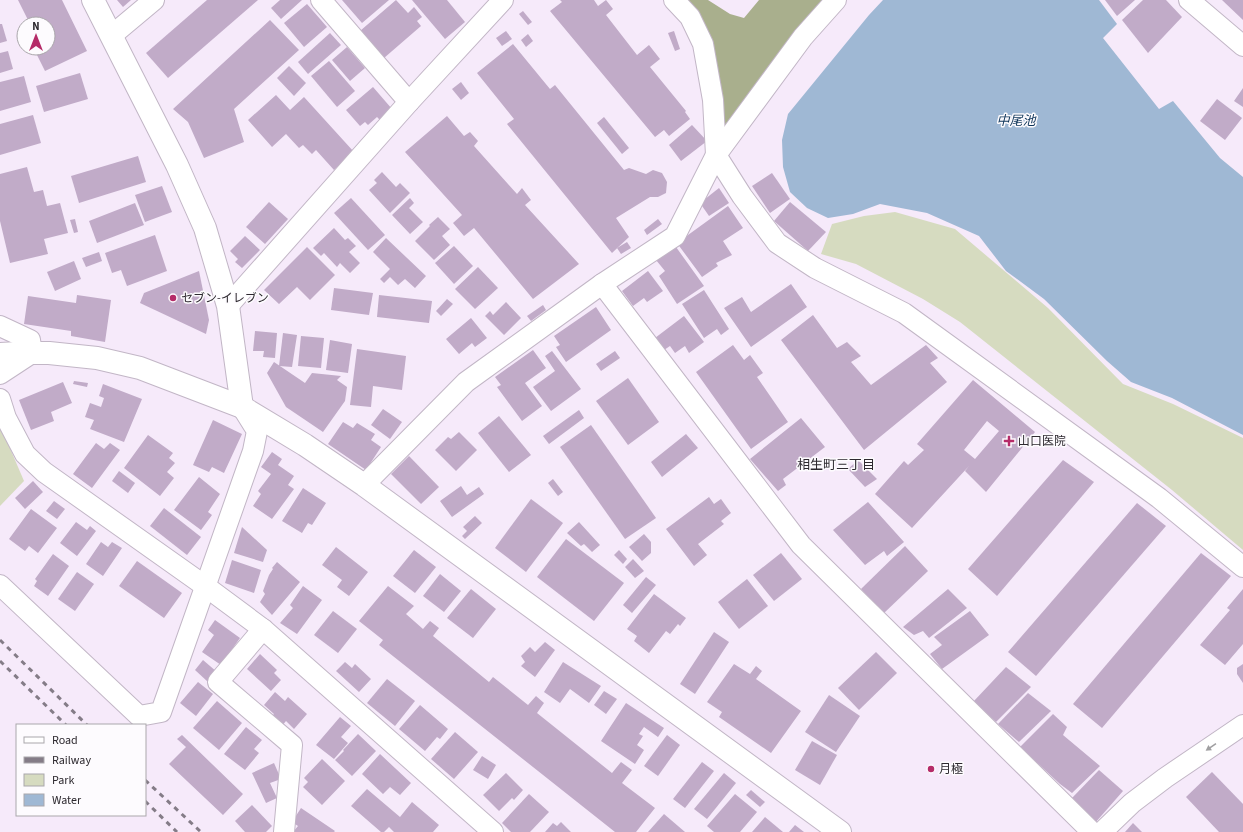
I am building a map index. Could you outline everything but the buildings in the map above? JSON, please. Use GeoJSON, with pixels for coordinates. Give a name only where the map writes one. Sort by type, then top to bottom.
{"type":"FeatureCollection","features":[{"type":"Feature","properties":{"kind":"street"},"geometry":{"type":"LineString","coordinates":[[0,585],[139,716],[161,712],[253,451],[257,431],[242,407],[228,306],[205,228],[178,165],[93,0]]}},
{"type":"Feature","properties":{"kind":"street"},"geometry":{"type":"LineString","coordinates":[[111,36],[154,0]]}},
{"type":"Feature","properties":{"kind":"street"},"geometry":{"type":"LineString","coordinates":[[321,0],[409,102]]}},
{"type":"Feature","properties":{"kind":"street"},"geometry":{"type":"LineString","coordinates":[[228,306],[409,102],[503,0]]}},
{"type":"Feature","properties":{"kind":"street"},"geometry":{"type":"LineString","coordinates":[[674,0],[690,17],[702,44],[713,100],[716,155],[742,196],[777,243],[815,268],[904,313],[1159,498],[1243,567]]}},
{"type":"Feature","properties":{"kind":"street"},"geometry":{"type":"LineString","coordinates":[[364,485],[466,382],[602,284],[675,236],[716,155],[803,37],[836,0]]}},
{"type":"Feature","properties":{"kind":"street"},"geometry":{"type":"LineString","coordinates":[[1189,0],[1243,46]]}},
{"type":"Feature","properties":{"kind":"street"},"geometry":{"type":"LineString","coordinates":[[602,284],[801,545],[1092,832]]}},
{"type":"Feature","properties":{"kind":"street"},"geometry":{"type":"LineString","coordinates":[[0,326],[30,340],[32,353]]}},
{"type":"Feature","properties":{"kind":"street"},"geometry":{"type":"LineString","coordinates":[[0,374],[32,353]]}},
{"type":"Feature","properties":{"kind":"street"},"geometry":{"type":"LineString","coordinates":[[0,354],[49,353],[98,358],[140,368],[242,407],[305,445],[364,485],[840,832]]}},
{"type":"Feature","properties":{"kind":"street"},"geometry":{"type":"LineString","coordinates":[[0,399],[6,418],[25,454],[44,472],[263,629],[493,832]]}},
{"type":"Feature","properties":{"kind":"street"},"geometry":{"type":"LineString","coordinates":[[263,629],[218,682],[292,745],[284,832]]}},
{"type":"Feature","properties":{"kind":"street"},"geometry":{"type":"LineString","coordinates":[[1102,832],[1132,802],[1243,725]]}},
{"type":"Feature","properties":{"kind":"green space"},"geometry":{"type":"Polygon","coordinates":[[[684,0],[708,0],[730,14],[744,18],[759,0],[826,0],[726,130],[712,45],[684,0]]]}},
{"type":"Feature","properties":{"kind":"green space"},"geometry":{"type":"Polygon","coordinates":[[[895,212],[955,229],[1048,308],[1123,384],[1173,404],[1243,438],[1243,550],[1172,490],[960,322],[923,299],[856,264],[821,254],[832,224],[864,216],[895,212]]]}},
{"type":"Feature","properties":{"kind":"green space"},"geometry":{"type":"Polygon","coordinates":[[[0,425],[24,481],[0,506],[0,425]]]}},
{"type":"Feature","properties":{"kind":"water","name":"中尾池"},"geometry":{"type":"Polygon","coordinates":[[[883,0],[1099,0],[1117,24],[1103,38],[1159,109],[1173,101],[1220,158],[1243,177],[1243,435],[1172,398],[1131,382],[1107,361],[1044,299],[1006,271],[979,236],[927,213],[880,204],[853,214],[828,218],[807,208],[790,192],[783,167],[782,140],[788,114],[883,0]]]}},
{"type":"Feature","properties":{"kind":"railway"},"geometry":{"type":"LineString","coordinates":[[0,640],[86,724]]}},
{"type":"Feature","properties":{"kind":"railway"},"geometry":{"type":"LineString","coordinates":[[0,661],[65,724]]}},
{"type":"Feature","properties":{"kind":"railway"},"geometry":{"type":"LineString","coordinates":[[146,781],[201,832]]}},
{"type":"Feature","properties":{"kind":"railway"},"geometry":{"type":"LineString","coordinates":[[146,802],[177,832]]}},
{"type":"Feature","properties":{"kind":"place","name":"セブン-イレブン"},"geometry":{"type":"Point","coordinates":[173,298]}},
{"type":"Feature","properties":{"kind":"place","name":"山口医院"},"geometry":{"type":"Point","coordinates":[1009,441]}},
{"type":"Feature","properties":{"kind":"place","name":"月極"},"geometry":{"type":"Point","coordinates":[931,769]}},
{"type":"Feature","properties":{"kind":"district","name":"相生町三丁目"},"geometry":{"type":"Point","coordinates":[836,465]}}]}
